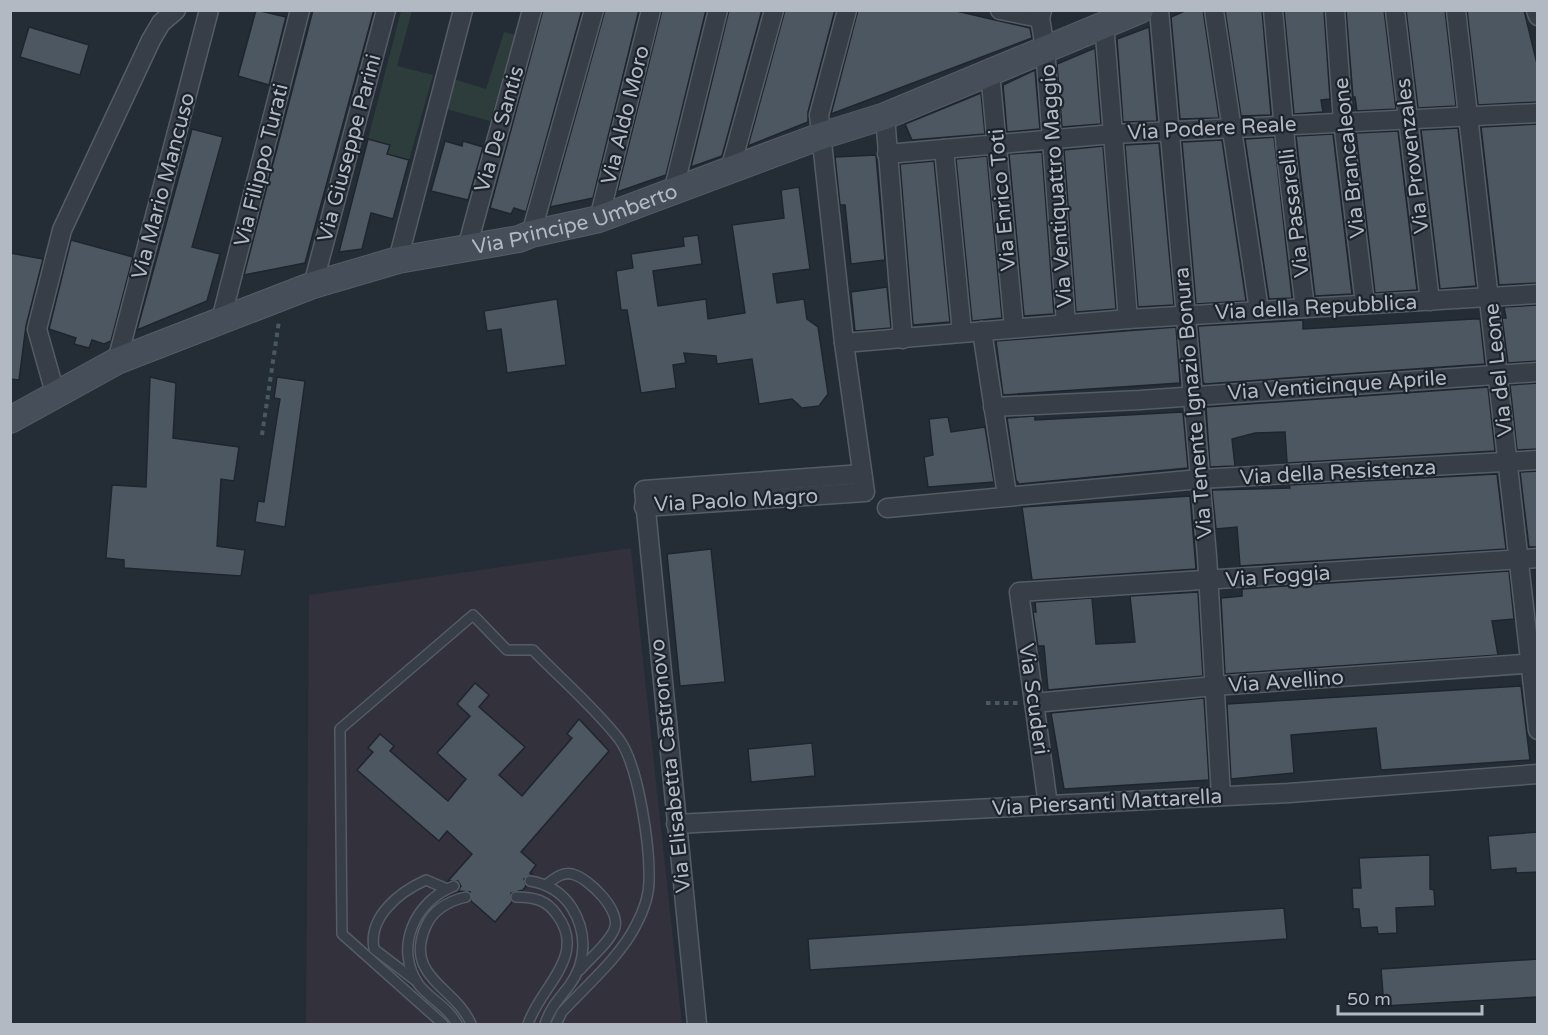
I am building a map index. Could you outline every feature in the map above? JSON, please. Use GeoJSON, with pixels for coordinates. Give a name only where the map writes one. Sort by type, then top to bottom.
{"type":"FeatureCollection","features":[{"type":"Feature","properties":{"kind":"street"},"geometry":{"type":"LineString","coordinates":[[55,393],[37,329],[62,230],[151,40],[161,23],[176,10]]}},
{"type":"Feature","properties":{"kind":"street","name":"Via Mario Mancuso"},"geometry":{"type":"LineString","coordinates":[[117,361],[209,10]]}},
{"type":"Feature","properties":{"kind":"street","name":"Via Filippo Turati"},"geometry":{"type":"LineString","coordinates":[[221,320],[300,10]]}},
{"type":"Feature","properties":{"kind":"street","name":"Via Giuseppe Parini"},"geometry":{"type":"LineString","coordinates":[[313,285],[386,10]]}},
{"type":"Feature","properties":{"kind":"street"},"geometry":{"type":"LineString","coordinates":[[398,260],[463,10]]}},
{"type":"Feature","properties":{"kind":"street","name":"Via De Santis"},"geometry":{"type":"LineString","coordinates":[[466,248],[532,10]]}},
{"type":"Feature","properties":{"kind":"street"},"geometry":{"type":"LineString","coordinates":[[531,234],[594,10]]}},
{"type":"Feature","properties":{"kind":"street","name":"Via Aldo Moro"},"geometry":{"type":"LineString","coordinates":[[599,219],[651,10]]}},
{"type":"Feature","properties":{"kind":"street"},"geometry":{"type":"LineString","coordinates":[[673,192],[718,10]]}},
{"type":"Feature","properties":{"kind":"street"},"geometry":{"type":"LineString","coordinates":[[730,170],[774,10]]}},
{"type":"Feature","properties":{"kind":"street","name":"Via Paolo Magro"},"geometry":{"type":"LineString","coordinates":[[645,507],[644,490],[863,483],[844,344],[819,115],[847,10]]}},
{"type":"Feature","properties":{"kind":"street"},"geometry":{"type":"LineString","coordinates":[[1000,10],[1041,14]]}},
{"type":"Feature","properties":{"kind":"street","name":"Via Tenente Ignazio Bonura"},"geometry":{"type":"LineString","coordinates":[[1159,10],[1200,479],[1221,796]]}},
{"type":"Feature","properties":{"kind":"street"},"geometry":{"type":"LineString","coordinates":[[1214,10],[1259,310]]}},
{"type":"Feature","properties":{"kind":"street","name":"Via Passarelli"},"geometry":{"type":"LineString","coordinates":[[1273,10],[1283,124],[1305,308]]}},
{"type":"Feature","properties":{"kind":"street","name":"Via Brancaleone"},"geometry":{"type":"LineString","coordinates":[[1335,10],[1343,121],[1365,304]]}},
{"type":"Feature","properties":{"kind":"street","name":"Via Provenzales"},"geometry":{"type":"LineString","coordinates":[[1395,10],[1430,301]]}},
{"type":"Feature","properties":{"kind":"street","name":"Via del Leone"},"geometry":{"type":"LineString","coordinates":[[1456,10],[1519,559],[1534,663],[1538,730]]}},
{"type":"Feature","properties":{"kind":"street"},"geometry":{"type":"LineString","coordinates":[[1536,10],[1538,16]]}},
{"type":"Feature","properties":{"kind":"street","name":"Via Ventiquattro Maggio"},"geometry":{"type":"LineString","coordinates":[[1041,14],[1066,324]]}},
{"type":"Feature","properties":{"kind":"street"},"geometry":{"type":"LineString","coordinates":[[1124,16],[1113,134],[1128,319]]}},
{"type":"Feature","properties":{"kind":"street","name":"Via Principe Umberto"},"geometry":{"type":"LineString","coordinates":[[10,420],[55,393],[117,361],[313,285],[398,260],[519,239],[531,234],[599,219],[821,136],[885,116],[1124,16]]}},
{"type":"Feature","properties":{"kind":"street","name":"Via Enrico Toti"},"geometry":{"type":"LineString","coordinates":[[990,72],[1014,328]]}},
{"type":"Feature","properties":{"kind":"street","name":"Via Podere Reale"},"geometry":{"type":"LineString","coordinates":[[887,154],[1113,134],[1538,113]]}},
{"type":"Feature","properties":{"kind":"street"},"geometry":{"type":"LineString","coordinates":[[885,116],[903,339]]}},
{"type":"Feature","properties":{"kind":"street"},"geometry":{"type":"LineString","coordinates":[[944,149],[962,332]]}},
{"type":"Feature","properties":{"kind":"street","name":"Via della Repubblica"},"geometry":{"type":"LineString","coordinates":[[844,344],[1128,319],[1538,294]]}},
{"type":"Feature","properties":{"kind":"street"},"geometry":{"type":"LineString","coordinates":[[982,331],[1007,495]]}},
{"type":"Feature","properties":{"kind":"street","name":"Via Venticinque Aprile"},"geometry":{"type":"LineString","coordinates":[[993,407],[1538,372]]}},
{"type":"Feature","properties":{"kind":"street","name":"Via della Resistenza"},"geometry":{"type":"LineString","coordinates":[[887,508],[1007,495],[1200,479],[1538,460]]}},
{"type":"Feature","properties":{"kind":"street","name":"Via Elisabetta Castronovo"},"geometry":{"type":"LineString","coordinates":[[645,507],[697,1024]]}},
{"type":"Feature","properties":{"kind":"street","name":"Via Foggia"},"geometry":{"type":"LineString","coordinates":[[1019,592],[1538,558]]}},
{"type":"Feature","properties":{"kind":"street","name":"Via Scuderi"},"geometry":{"type":"LineString","coordinates":[[1019,592],[1048,806]]}},
{"type":"Feature","properties":{"kind":"street","name":"Via Avellino"},"geometry":{"type":"LineString","coordinates":[[1034,703],[1214,686],[1534,663]]}},
{"type":"Feature","properties":{"kind":"street","name":"Via Piersanti Mattarella"},"geometry":{"type":"LineString","coordinates":[[676,824],[1221,796],[1538,774]]}},
{"type":"Feature","properties":{"kind":"lane"},"geometry":{"type":"LineString","coordinates":[[442,1024],[342,934],[340,729],[473,615],[507,650],[533,650],[574,692],[619,740],[630,759],[636,783],[646,839],[650,883],[644,906],[631,933],[562,1012],[556,1024]]}},
{"type":"Feature","properties":{"kind":"lane"},"geometry":{"type":"LineString","coordinates":[[545,1024],[551,1007],[615,930],[615,917],[603,895],[574,874],[561,874],[547,884]]}},
{"type":"Feature","properties":{"kind":"lane"},"geometry":{"type":"LineString","coordinates":[[418,982],[374,950],[372,937],[382,914],[407,889],[426,880],[450,888],[425,904],[411,927],[408,955],[418,982],[427,994],[446,1008],[457,1024]]}},
{"type":"Feature","properties":{"kind":"lane"},"geometry":{"type":"LineString","coordinates":[[530,881],[547,884],[569,903],[582,929],[582,959],[577,974]]}},
{"type":"Feature","properties":{"kind":"lane"},"geometry":{"type":"LineString","coordinates":[[466,897],[452,901],[434,913],[424,932],[421,954],[429,975],[462,1007],[471,1024]]}},
{"type":"Feature","properties":{"kind":"lane"},"geometry":{"type":"LineString","coordinates":[[516,897],[530,897],[549,906],[562,922],[568,944],[563,967],[538,1002],[528,1024]]}},
{"type":"Feature","properties":{"kind":"path"},"geometry":{"type":"LineString","coordinates":[[262,435],[283,297]]}},
{"type":"Feature","properties":{"kind":"path"},"geometry":{"type":"LineString","coordinates":[[986,703],[1034,703]]}},
{"type":"Feature","properties":{"kind":"shaded area"},"geometry":{"type":"Polygon","coordinates":[[[401,11],[412,11],[397,66],[433,75],[409,160],[387,154],[390,145],[368,139],[401,11]]]}},
{"type":"Feature","properties":{"kind":"shaded area"},"geometry":{"type":"Polygon","coordinates":[[[504,32],[515,35],[490,121],[446,109],[453,79],[486,89],[504,32]]]}},
{"type":"Feature","properties":{"kind":"shaded area"},"geometry":{"type":"Polygon","coordinates":[[[631,548],[682,1024],[306,1024],[309,595],[631,548]]]}},
{"type":"Feature","properties":{"kind":"building"},"geometry":{"type":"Polygon","coordinates":[[[256,10],[286,17],[269,85],[238,76],[256,10]]]}},
{"type":"Feature","properties":{"kind":"building"},"geometry":{"type":"Polygon","coordinates":[[[313,10],[374,10],[305,263],[244,275],[313,10]]]}},
{"type":"Feature","properties":{"kind":"building"},"geometry":{"type":"Polygon","coordinates":[[[543,10],[582,10],[526,212],[514,208],[511,214],[490,208],[543,10]]]}},
{"type":"Feature","properties":{"kind":"building"},"geometry":{"type":"Polygon","coordinates":[[[605,10],[639,10],[593,198],[550,207],[605,10]]]}},
{"type":"Feature","properties":{"kind":"building"},"geometry":{"type":"Polygon","coordinates":[[[662,10],[706,10],[666,175],[617,192],[662,10]]]}},
{"type":"Feature","properties":{"kind":"building"},"geometry":{"type":"Polygon","coordinates":[[[729,10],[762,10],[722,156],[691,167],[729,10]]]}},
{"type":"Feature","properties":{"kind":"building"},"geometry":{"type":"Polygon","coordinates":[[[785,10],[835,10],[808,112],[808,122],[748,146],[785,10]]]}},
{"type":"Feature","properties":{"kind":"building"},"geometry":{"type":"Polygon","coordinates":[[[858,10],[952,10],[1030,28],[1032,38],[831,114],[858,10]]]}},
{"type":"Feature","properties":{"kind":"building"},"geometry":{"type":"Polygon","coordinates":[[[1187,10],[1203,10],[1219,118],[1180,119],[1171,17],[1187,10]]]}},
{"type":"Feature","properties":{"kind":"building"},"geometry":{"type":"Polygon","coordinates":[[[1225,10],[1262,10],[1271,115],[1241,116],[1225,10]]]}},
{"type":"Feature","properties":{"kind":"building"},"geometry":{"type":"Polygon","coordinates":[[[1284,10],[1324,10],[1330,99],[1321,100],[1323,112],[1294,114],[1284,10]]]}},
{"type":"Feature","properties":{"kind":"building"},"geometry":{"type":"Polygon","coordinates":[[[1346,10],[1384,10],[1396,109],[1357,111],[1355,97],[1353,97],[1346,10]]]}},
{"type":"Feature","properties":{"kind":"building"},"geometry":{"type":"Polygon","coordinates":[[[1406,10],[1445,10],[1456,106],[1418,108],[1406,10]]]}},
{"type":"Feature","properties":{"kind":"building"},"geometry":{"type":"Polygon","coordinates":[[[1467,10],[1524,10],[1538,68],[1538,102],[1478,105],[1467,10]]]}},
{"type":"Feature","properties":{"kind":"building"},"geometry":{"type":"Polygon","coordinates":[[[29,27],[89,45],[80,75],[20,57],[29,27]]]}},
{"type":"Feature","properties":{"kind":"building"},"geometry":{"type":"Polygon","coordinates":[[[1149,27],[1157,121],[1123,122],[1117,39],[1149,27]]]}},
{"type":"Feature","properties":{"kind":"building"},"geometry":{"type":"Polygon","coordinates":[[[1095,48],[1101,124],[1062,127],[1057,64],[1095,48]]]}},
{"type":"Feature","properties":{"kind":"building"},"geometry":{"type":"Polygon","coordinates":[[[1035,70],[1040,129],[1007,132],[1003,85],[1035,70]]]}},
{"type":"Feature","properties":{"kind":"building"},"geometry":{"type":"Polygon","coordinates":[[[981,93],[985,134],[912,140],[905,124],[981,93]]]}},
{"type":"Feature","properties":{"kind":"building"},"geometry":{"type":"Polygon","coordinates":[[[1538,124],[1538,283],[1499,285],[1481,127],[1538,124]]]}},
{"type":"Feature","properties":{"kind":"building"},"geometry":{"type":"Polygon","coordinates":[[[1458,128],[1476,286],[1440,289],[1421,130],[1458,128]]]}},
{"type":"Feature","properties":{"kind":"building"},"geometry":{"type":"Polygon","coordinates":[[[192,129],[223,137],[192,247],[220,254],[207,301],[137,330],[192,129]]]}},
{"type":"Feature","properties":{"kind":"building"},"geometry":{"type":"Polygon","coordinates":[[[1398,131],[1417,290],[1375,293],[1356,133],[1398,131]]]}},
{"type":"Feature","properties":{"kind":"building"},"geometry":{"type":"Polygon","coordinates":[[[1333,134],[1352,294],[1315,296],[1296,136],[1333,134]]]}},
{"type":"Feature","properties":{"kind":"building"},"geometry":{"type":"Polygon","coordinates":[[[1274,137],[1292,298],[1269,299],[1245,139],[1274,137]]]}},
{"type":"Feature","properties":{"kind":"building"},"geometry":{"type":"Polygon","coordinates":[[[368,139],[390,145],[387,154],[409,160],[393,219],[371,213],[362,249],[339,252],[368,139]]]}},
{"type":"Feature","properties":{"kind":"building"},"geometry":{"type":"Polygon","coordinates":[[[1222,140],[1246,301],[1196,304],[1182,142],[1222,140]]]}},
{"type":"Feature","properties":{"kind":"building"},"geometry":{"type":"Polygon","coordinates":[[[445,141],[462,146],[463,141],[483,147],[468,200],[431,191],[445,141]]]}},
{"type":"Feature","properties":{"kind":"building"},"geometry":{"type":"Polygon","coordinates":[[[1159,143],[1174,305],[1138,307],[1125,145],[1159,143]]]}},
{"type":"Feature","properties":{"kind":"building"},"geometry":{"type":"Polygon","coordinates":[[[1103,146],[1116,309],[1076,312],[1064,150],[1103,146]]]}},
{"type":"Feature","properties":{"kind":"building"},"geometry":{"type":"Polygon","coordinates":[[[1042,152],[1054,314],[1024,316],[1009,154],[1042,152]]]}},
{"type":"Feature","properties":{"kind":"building"},"geometry":{"type":"Polygon","coordinates":[[[876,155],[885,260],[851,264],[845,205],[840,205],[835,157],[876,155]]]}},
{"type":"Feature","properties":{"kind":"building"},"geometry":{"type":"Polygon","coordinates":[[[987,156],[1002,318],[972,321],[956,159],[987,156]]]}},
{"type":"Feature","properties":{"kind":"building"},"geometry":{"type":"Polygon","coordinates":[[[934,161],[950,322],[913,325],[900,164],[934,161]]]}},
{"type":"Feature","properties":{"kind":"building"},"geometry":{"type":"Polygon","coordinates":[[[799,187],[810,269],[773,274],[777,303],[804,299],[807,319],[818,327],[828,394],[819,406],[802,408],[792,399],[759,404],[752,359],[717,364],[716,356],[684,353],[686,363],[673,365],[676,388],[641,393],[627,310],[621,310],[616,271],[633,268],[631,254],[684,246],[683,237],[698,235],[702,264],[653,271],[658,306],[706,299],[708,319],[745,313],[732,225],[784,218],[781,190],[799,187]]]}},
{"type":"Feature","properties":{"kind":"building"},"geometry":{"type":"Polygon","coordinates":[[[71,240],[133,257],[111,341],[104,344],[92,340],[89,348],[74,344],[76,338],[49,329],[71,240]]]}},
{"type":"Feature","properties":{"kind":"building"},"geometry":{"type":"Polygon","coordinates":[[[10,253],[43,259],[26,326],[19,380],[10,379],[10,253]]]}},
{"type":"Feature","properties":{"kind":"building"},"geometry":{"type":"Polygon","coordinates":[[[887,287],[891,328],[855,331],[851,292],[887,287]]]}},
{"type":"Feature","properties":{"kind":"building"},"geometry":{"type":"Polygon","coordinates":[[[557,299],[566,365],[507,373],[501,329],[487,331],[484,311],[557,299]]]}},
{"type":"Feature","properties":{"kind":"building"},"geometry":{"type":"Polygon","coordinates":[[[1538,305],[1538,361],[1508,363],[1502,318],[1506,318],[1504,307],[1538,305]]]}},
{"type":"Feature","properties":{"kind":"building"},"geometry":{"type":"Polygon","coordinates":[[[1480,319],[1485,364],[1205,384],[1203,382],[1198,326],[1303,320],[1303,329],[1480,319]]]}},
{"type":"Feature","properties":{"kind":"building"},"geometry":{"type":"Polygon","coordinates":[[[1176,327],[1180,383],[1003,395],[996,341],[1176,327]]]}},
{"type":"Feature","properties":{"kind":"building"},"geometry":{"type":"Polygon","coordinates":[[[150,377],[176,383],[173,438],[239,447],[234,481],[221,479],[217,546],[245,550],[241,576],[124,568],[124,560],[106,558],[112,485],[146,487],[150,377]]]}},
{"type":"Feature","properties":{"kind":"building"},"geometry":{"type":"Polygon","coordinates":[[[277,377],[305,381],[285,527],[255,522],[258,501],[264,502],[280,399],[274,398],[277,377]]]}},
{"type":"Feature","properties":{"kind":"building"},"geometry":{"type":"Polygon","coordinates":[[[1538,383],[1538,449],[1517,450],[1510,385],[1538,383]]]}},
{"type":"Feature","properties":{"kind":"building"},"geometry":{"type":"Polygon","coordinates":[[[1488,387],[1495,451],[1287,463],[1285,432],[1255,433],[1232,439],[1235,466],[1210,467],[1206,407],[1488,387]]]}},
{"type":"Feature","properties":{"kind":"building"},"geometry":{"type":"Polygon","coordinates":[[[1183,412],[1188,468],[1019,484],[1016,480],[1007,418],[1035,416],[1035,420],[1183,412]]]}},
{"type":"Feature","properties":{"kind":"building"},"geometry":{"type":"Polygon","coordinates":[[[948,417],[951,432],[985,427],[994,482],[928,487],[924,457],[933,455],[929,419],[948,417]]]}},
{"type":"Feature","properties":{"kind":"building"},"geometry":{"type":"Polygon","coordinates":[[[1538,471],[1538,547],[1529,547],[1520,472],[1538,471]]]}},
{"type":"Feature","properties":{"kind":"building"},"geometry":{"type":"Polygon","coordinates":[[[1497,474],[1506,549],[1240,566],[1237,527],[1216,529],[1212,490],[1290,488],[1289,485],[1497,474]]]}},
{"type":"Feature","properties":{"kind":"building"},"geometry":{"type":"Polygon","coordinates":[[[1190,496],[1196,569],[1032,580],[1022,507],[1190,496]]]}},
{"type":"Feature","properties":{"kind":"building"},"geometry":{"type":"Polygon","coordinates":[[[711,549],[725,682],[680,686],[667,554],[711,549]]]}},
{"type":"Feature","properties":{"kind":"building"},"geometry":{"type":"Polygon","coordinates":[[[1509,571],[1514,619],[1492,621],[1498,655],[1225,674],[1221,598],[1242,596],[1242,589],[1509,571]]]}},
{"type":"Feature","properties":{"kind":"building"},"geometry":{"type":"Polygon","coordinates":[[[1198,592],[1203,676],[1048,690],[1044,646],[1038,646],[1033,612],[1036,612],[1035,602],[1092,598],[1096,644],[1135,642],[1130,596],[1198,592]]]}},
{"type":"Feature","properties":{"kind":"building"},"geometry":{"type":"Polygon","coordinates":[[[475,683],[489,695],[479,707],[525,747],[499,775],[522,796],[572,738],[567,734],[579,719],[609,751],[521,852],[536,865],[530,873],[532,874],[524,879],[526,886],[523,890],[511,893],[512,902],[495,922],[471,901],[470,892],[458,891],[461,886],[458,881],[448,881],[472,854],[447,831],[439,841],[357,770],[373,752],[368,748],[380,734],[394,746],[390,751],[448,801],[466,779],[437,753],[470,716],[457,704],[475,683]]]}},
{"type":"Feature","properties":{"kind":"building"},"geometry":{"type":"Polygon","coordinates":[[[1521,686],[1530,760],[1381,770],[1376,728],[1291,735],[1294,773],[1231,779],[1227,704],[1521,686]]]}},
{"type":"Feature","properties":{"kind":"building"},"geometry":{"type":"Polygon","coordinates":[[[1204,698],[1209,780],[1064,789],[1051,713],[1204,698]]]}},
{"type":"Feature","properties":{"kind":"building"},"geometry":{"type":"Polygon","coordinates":[[[812,743],[815,776],[751,782],[748,749],[812,743]]]}},
{"type":"Feature","properties":{"kind":"building"},"geometry":{"type":"Polygon","coordinates":[[[1538,832],[1538,872],[1516,873],[1516,868],[1491,870],[1488,836],[1538,832]]]}},
{"type":"Feature","properties":{"kind":"building"},"geometry":{"type":"Polygon","coordinates":[[[1430,855],[1430,889],[1434,890],[1435,906],[1396,908],[1397,933],[1378,934],[1377,927],[1361,928],[1359,909],[1353,909],[1352,888],[1361,888],[1359,858],[1430,855]]]}},
{"type":"Feature","properties":{"kind":"building"},"geometry":{"type":"Polygon","coordinates":[[[1284,908],[1287,939],[810,970],[808,939],[1284,908]]]}},
{"type":"Feature","properties":{"kind":"building"},"geometry":{"type":"Polygon","coordinates":[[[1538,959],[1538,997],[1384,1006],[1381,969],[1538,959]]]}}]}
